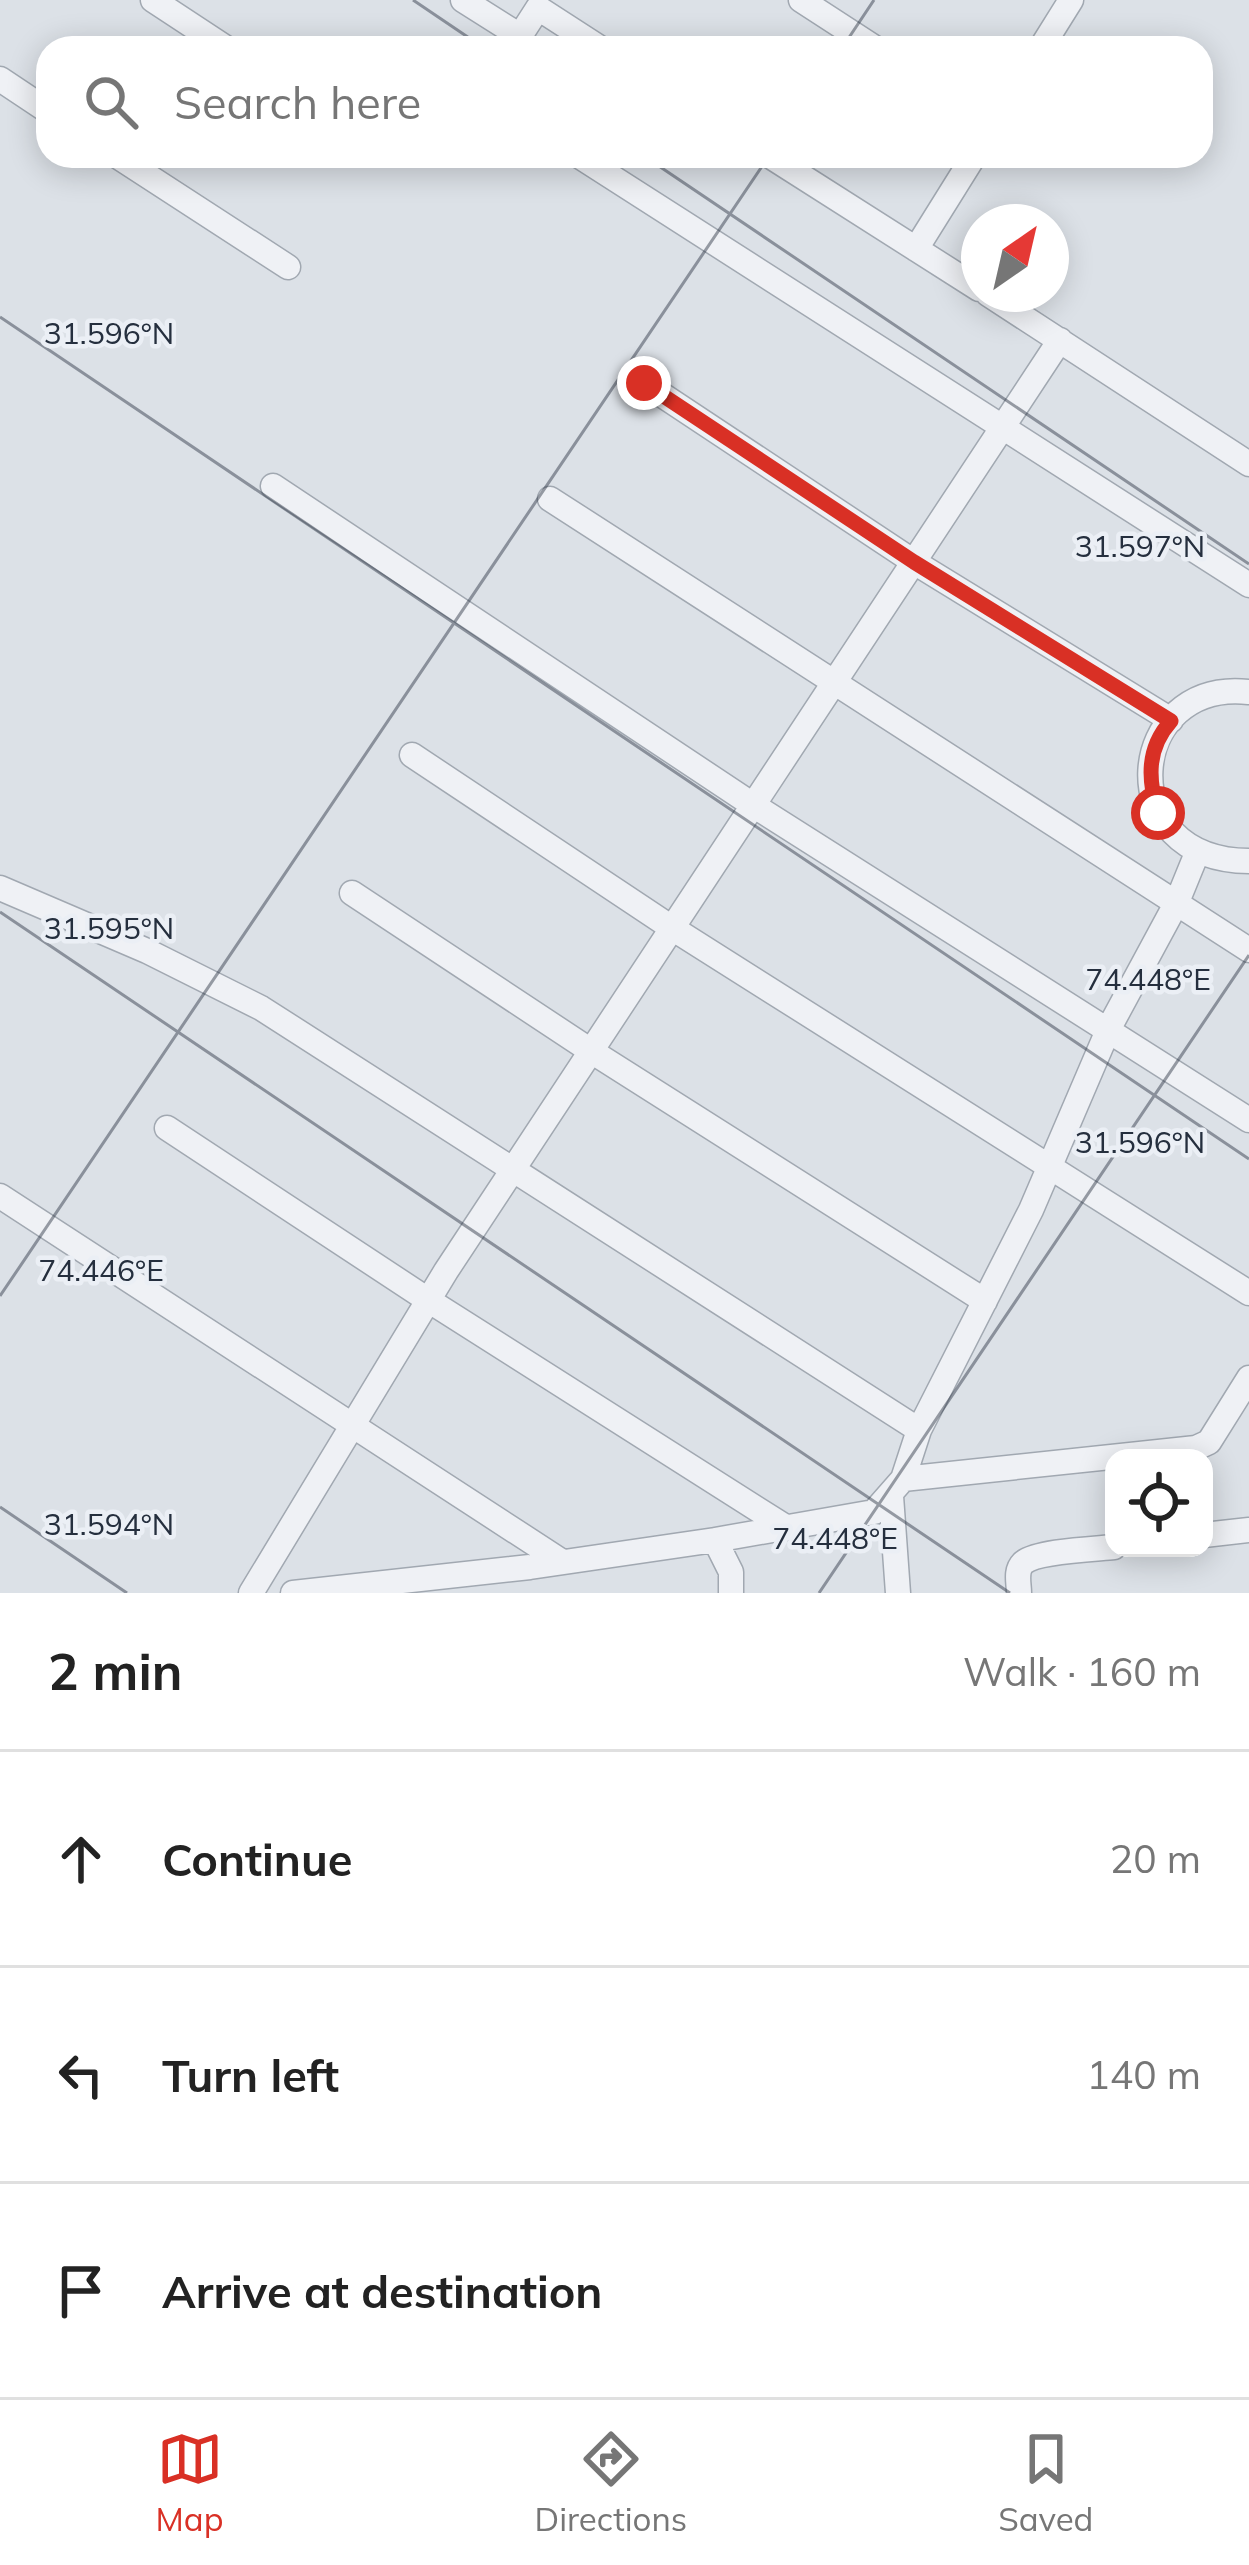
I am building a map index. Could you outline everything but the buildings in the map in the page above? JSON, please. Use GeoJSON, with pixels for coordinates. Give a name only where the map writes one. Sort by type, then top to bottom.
{"type":"FeatureCollection","features":[{"type":"Feature","properties":{"kind":"street"},"geometry":{"type":"LineString","coordinates":[[153,0],[208,36]]}},
{"type":"Feature","properties":{"kind":"street"},"geometry":{"type":"LineString","coordinates":[[464,0],[509,36]]}},
{"type":"Feature","properties":{"kind":"street"},"geometry":{"type":"LineString","coordinates":[[801,0],[856,36]]}},
{"type":"Feature","properties":{"kind":"street"},"geometry":{"type":"LineString","coordinates":[[1048,36],[1071,0]]}},
{"type":"Feature","properties":{"kind":"street"},"geometry":{"type":"LineString","coordinates":[[521,36],[538,8],[581,36]]}},
{"type":"Feature","properties":{"kind":"street"},"geometry":{"type":"LineString","coordinates":[[0,80],[36,103]]}},
{"type":"Feature","properties":{"kind":"street"},"geometry":{"type":"LineString","coordinates":[[135,168],[288,267]]}},
{"type":"Feature","properties":{"kind":"street"},"geometry":{"type":"LineString","coordinates":[[598,168],[1249,585]]}},
{"type":"Feature","properties":{"kind":"street"},"geometry":{"type":"LineString","coordinates":[[789,168],[961,278]]}},
{"type":"Feature","properties":{"kind":"street"},"geometry":{"type":"LineString","coordinates":[[916,249],[967,168]]}},
{"type":"Feature","properties":{"kind":"street"},"geometry":{"type":"LineString","coordinates":[[1016,312],[1249,464]]}},
{"type":"Feature","properties":{"kind":"street"},"geometry":{"type":"LineString","coordinates":[[250,1593],[428,1300],[1060,340]]}},
{"type":"Feature","properties":{"kind":"street"},"geometry":{"type":"LineString","coordinates":[[644,383],[914,562],[1171,721]]}},
{"type":"Feature","properties":{"kind":"street"},"geometry":{"type":"LineString","coordinates":[[273,486],[753,805],[1249,1120]]}},
{"type":"Feature","properties":{"kind":"street"},"geometry":{"type":"LineString","coordinates":[[550,499],[1249,950]]}},
{"type":"Feature","properties":{"kind":"street"},"geometry":{"type":"LineString","coordinates":[[1249,692],[1203,696],[1171,721],[1151,758],[1150,786],[1158,813],[1174,836],[1197,853],[1249,861]]}},
{"type":"Feature","properties":{"kind":"street"},"geometry":{"type":"LineString","coordinates":[[412,755],[672,928],[1249,1293]]}},
{"type":"Feature","properties":{"kind":"street"},"geometry":{"type":"LineString","coordinates":[[898,1593],[897,1488],[919,1430],[1050,1165],[1109,1028],[1178,902],[1197,853]]}},
{"type":"Feature","properties":{"kind":"street"},"geometry":{"type":"LineString","coordinates":[[0,888],[147,950],[261,1008],[919,1430]]}},
{"type":"Feature","properties":{"kind":"street"},"geometry":{"type":"LineString","coordinates":[[352,892],[591,1051],[985,1300]]}},
{"type":"Feature","properties":{"kind":"street"},"geometry":{"type":"LineString","coordinates":[[167,1128],[787,1528]]}},
{"type":"Feature","properties":{"kind":"street"},"geometry":{"type":"LineString","coordinates":[[0,1196],[561,1561]]}},
{"type":"Feature","properties":{"kind":"street"},"geometry":{"type":"LineString","coordinates":[[293,1593],[459,1584],[561,1561],[874,1512],[897,1488],[1196,1448],[1209,1442],[1249,1378]]}},
{"type":"Feature","properties":{"kind":"street"},"geometry":{"type":"LineString","coordinates":[[1213,1534],[1249,1530]]}},
{"type":"Feature","properties":{"kind":"street"},"geometry":{"type":"LineString","coordinates":[[715,1540],[731,1572],[731,1593]]}},
{"type":"Feature","properties":{"kind":"street"},"geometry":{"type":"LineString","coordinates":[[1019,1593],[1018,1572],[1024,1562],[1105,1548]]}},
{"type":"Feature","properties":{"kind":"route"},"geometry":{"type":"LineString","coordinates":[[644,383],[914,562],[1171,721],[1151,758],[1150,786],[1158,813]]}}]}
